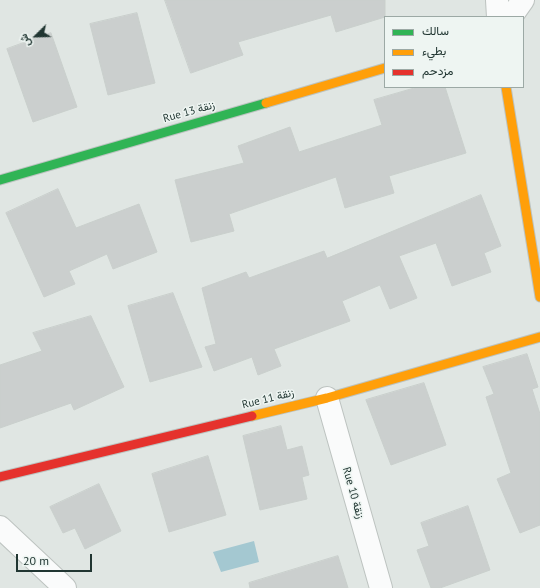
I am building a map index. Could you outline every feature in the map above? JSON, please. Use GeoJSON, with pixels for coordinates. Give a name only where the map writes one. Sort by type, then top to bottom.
{"type":"FeatureCollection","features":[{"type":"Feature","properties":{"kind":"street"},"geometry":{"type":"LineString","coordinates":[[497,0],[498,16]]}},
{"type":"Feature","properties":{"kind":"street"},"geometry":{"type":"LineString","coordinates":[[512,16],[523,0]]}},
{"type":"Feature","properties":{"kind":"street","name":"Rue 13 زنقة"},"geometry":{"type":"LineString","coordinates":[[0,180],[384,68]]}},
{"type":"Feature","properties":{"kind":"street"},"geometry":{"type":"LineString","coordinates":[[506,88],[540,297]]}},
{"type":"Feature","properties":{"kind":"street","name":"Rue 11 زنقة"},"geometry":{"type":"LineString","coordinates":[[0,477],[327,398],[540,337]]}},
{"type":"Feature","properties":{"kind":"street","name":"Rue 10 زنقة"},"geometry":{"type":"LineString","coordinates":[[327,398],[381,588]]}},
{"type":"Feature","properties":{"kind":"street"},"geometry":{"type":"LineString","coordinates":[[0,526],[65,588]]}},
{"type":"Feature","properties":{"kind":"water"},"geometry":{"type":"Polygon","coordinates":[[[254,541],[259,562],[221,572],[213,552],[254,541]]]}},
{"type":"Feature","properties":{"kind":"building"},"geometry":{"type":"Polygon","coordinates":[[[165,0],[385,0],[384,17],[336,32],[331,15],[238,42],[243,55],[191,73],[165,0]]]}},
{"type":"Feature","properties":{"kind":"building"},"geometry":{"type":"Polygon","coordinates":[[[137,13],[155,83],[108,95],[90,24],[137,13]]]}},
{"type":"Feature","properties":{"kind":"building"},"geometry":{"type":"Polygon","coordinates":[[[51,33],[77,107],[33,122],[7,49],[51,33]]]}},
{"type":"Feature","properties":{"kind":"building"},"geometry":{"type":"Polygon","coordinates":[[[415,88],[445,88],[466,153],[389,176],[394,193],[345,208],[336,177],[229,214],[234,231],[191,242],[175,180],[244,163],[238,146],[290,127],[299,152],[382,125],[374,100],[415,88]]]}},
{"type":"Feature","properties":{"kind":"building"},"geometry":{"type":"Polygon","coordinates":[[[58,189],[76,228],[139,204],[157,252],[113,269],[107,254],[69,271],[75,284],[44,297],[6,213],[58,189]]]}},
{"type":"Feature","properties":{"kind":"building"},"geometry":{"type":"Polygon","coordinates":[[[481,195],[501,246],[484,253],[491,272],[452,286],[436,243],[399,256],[417,298],[390,309],[380,285],[342,301],[350,321],[274,349],[281,366],[258,375],[252,357],[214,371],[205,347],[216,344],[202,288],[246,272],[249,278],[324,251],[327,258],[481,195]]]}},
{"type":"Feature","properties":{"kind":"building"},"geometry":{"type":"Polygon","coordinates":[[[173,293],[202,367],[150,382],[128,306],[173,293]]]}},
{"type":"Feature","properties":{"kind":"building"},"geometry":{"type":"Polygon","coordinates":[[[91,316],[124,387],[74,410],[71,403],[0,428],[0,365],[42,351],[33,333],[91,316]]]}},
{"type":"Feature","properties":{"kind":"building"},"geometry":{"type":"Polygon","coordinates":[[[527,354],[538,387],[532,389],[540,414],[540,525],[520,533],[497,479],[511,473],[486,397],[494,394],[483,367],[527,354]]]}},
{"type":"Feature","properties":{"kind":"building"},"geometry":{"type":"Polygon","coordinates":[[[424,383],[446,445],[391,465],[366,400],[424,383]]]}},
{"type":"Feature","properties":{"kind":"building"},"geometry":{"type":"Polygon","coordinates":[[[281,426],[287,450],[302,446],[309,475],[302,477],[307,499],[260,510],[243,436],[281,426]]]}},
{"type":"Feature","properties":{"kind":"building"},"geometry":{"type":"Polygon","coordinates":[[[208,456],[226,515],[169,532],[152,474],[208,456]]]}},
{"type":"Feature","properties":{"kind":"building"},"geometry":{"type":"Polygon","coordinates":[[[99,484],[121,531],[85,549],[75,528],[63,533],[50,507],[99,484]]]}},
{"type":"Feature","properties":{"kind":"building"},"geometry":{"type":"Polygon","coordinates":[[[468,506],[490,570],[440,588],[431,588],[417,550],[429,546],[421,523],[468,506]]]}},
{"type":"Feature","properties":{"kind":"building"},"geometry":{"type":"Polygon","coordinates":[[[338,556],[348,588],[250,588],[249,583],[338,556]]]}},
{"type":"Feature","properties":{"kind":"traffic: fast"},"geometry":{"type":"LineString","coordinates":[[0,180],[266,103]]}},
{"type":"Feature","properties":{"kind":"traffic: slow"},"geometry":{"type":"LineString","coordinates":[[266,103],[384,68]]}},
{"type":"Feature","properties":{"kind":"traffic: slow"},"geometry":{"type":"LineString","coordinates":[[506,88],[540,297]]}},
{"type":"Feature","properties":{"kind":"traffic: slow"},"geometry":{"type":"LineString","coordinates":[[252,416],[327,398],[540,337]]}},
{"type":"Feature","properties":{"kind":"traffic: jam"},"geometry":{"type":"LineString","coordinates":[[0,477],[252,416]]}}]}
